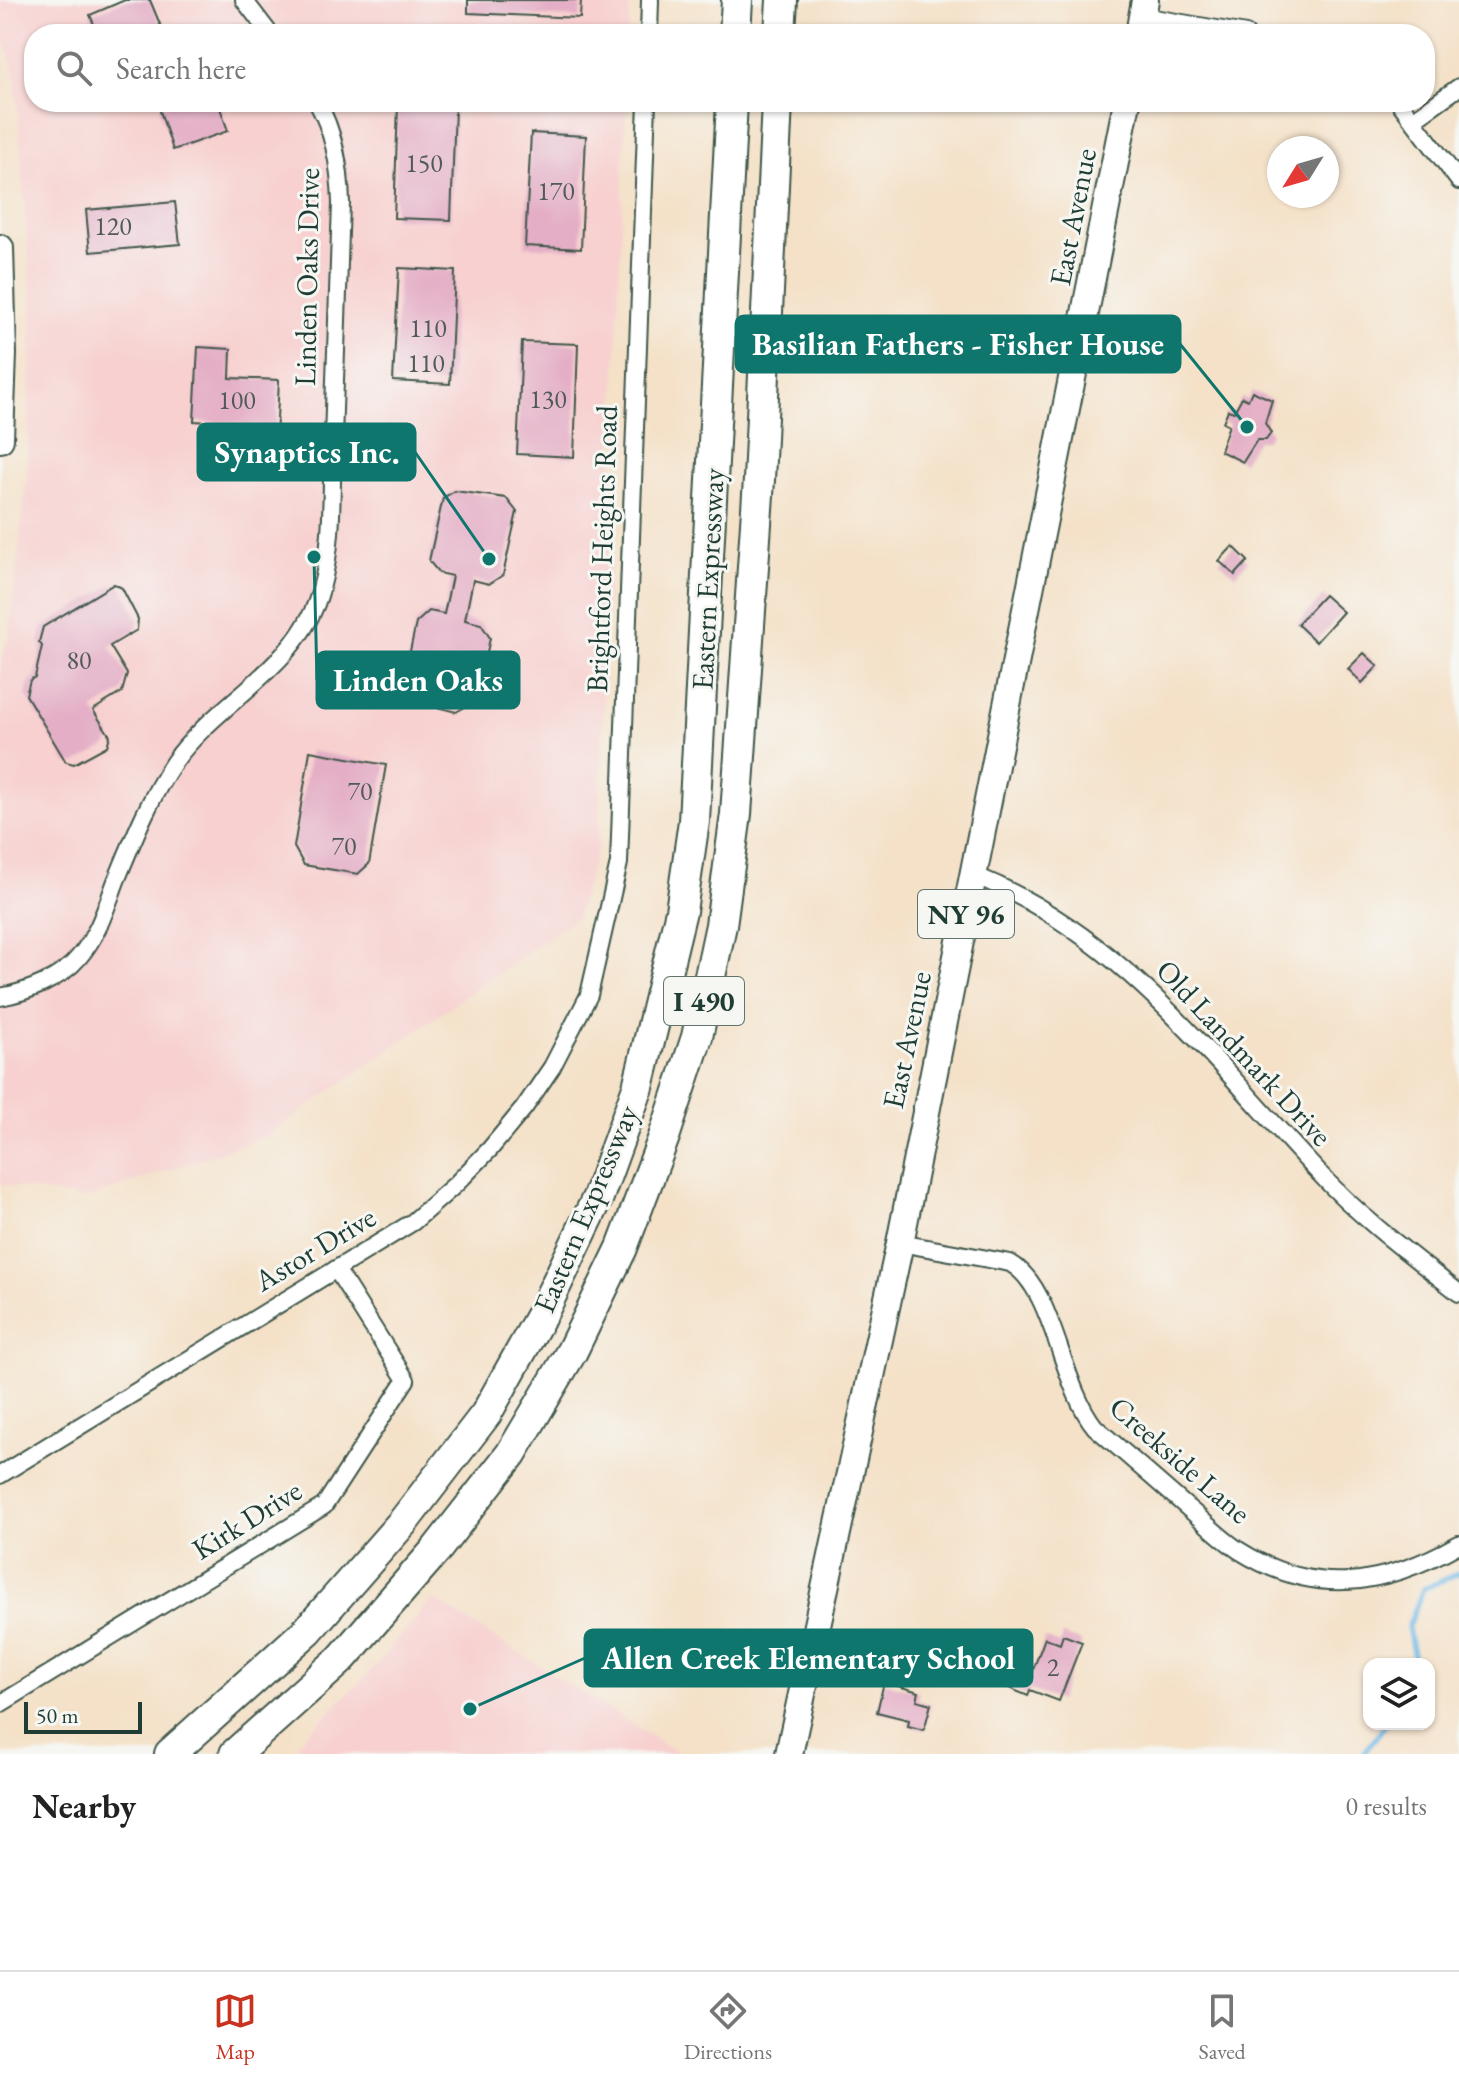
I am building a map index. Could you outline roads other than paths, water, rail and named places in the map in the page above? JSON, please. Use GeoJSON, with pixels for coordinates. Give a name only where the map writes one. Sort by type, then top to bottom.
{"type":"FeatureCollection","features":[{"type":"Feature","properties":{"kind":"highway"},"geometry":{"type":"LineString","coordinates":[[736,24],[737,0]]}},
{"type":"Feature","properties":{"kind":"highway"},"geometry":{"type":"LineString","coordinates":[[781,24],[782,0]]}},
{"type":"Feature","properties":{"kind":"highway","name":"Eastern Expressway"},"geometry":{"type":"LineString","coordinates":[[170,1753],[308,1630],[403,1522],[486,1414],[543,1312],[598,1197],[638,1087],[681,911],[694,821],[731,112]]}},
{"type":"Feature","properties":{"kind":"highway","name":"Eastern Expressway"},"geometry":{"type":"LineString","coordinates":[[235,1754],[341,1659],[436,1550],[511,1454],[572,1351],[622,1248],[697,1037],[721,925],[736,814],[759,480],[777,112]]}},
{"type":"Feature","properties":{"kind":"main road","name":"East Avenue"},"geometry":{"type":"LineString","coordinates":[[789,1754],[900,1243],[1125,112]]}},
{"type":"Feature","properties":{"kind":"main road"},"geometry":{"type":"LineString","coordinates":[[0,248],[3,354],[0,439]]}},
{"type":"Feature","properties":{"kind":"street"},"geometry":{"type":"LineString","coordinates":[[244,0],[262,24]]}},
{"type":"Feature","properties":{"kind":"street"},"geometry":{"type":"LineString","coordinates":[[649,24],[650,0]]}},
{"type":"Feature","properties":{"kind":"street"},"geometry":{"type":"LineString","coordinates":[[1142,17],[1185,24]]}},
{"type":"Feature","properties":{"kind":"street"},"geometry":{"type":"LineString","coordinates":[[1435,104],[1459,87]]}},
{"type":"Feature","properties":{"kind":"street","name":"Linden Oaks Drive"},"geometry":{"type":"LineString","coordinates":[[0,997],[32,988],[59,975],[78,959],[94,936],[139,824],[174,763],[222,711],[295,642],[320,591],[330,536],[341,203],[340,169],[334,141],[321,112]]}},
{"type":"Feature","properties":{"kind":"street","name":"Brightford Heights Road"},"geometry":{"type":"LineString","coordinates":[[589,995],[619,863],[647,112]]}},
{"type":"Feature","properties":{"kind":"street"},"geometry":{"type":"LineString","coordinates":[[1408,112],[1459,181]]}},
{"type":"Feature","properties":{"kind":"street"},"geometry":{"type":"LineString","coordinates":[[1414,119],[1424,112]]}},
{"type":"Feature","properties":{"kind":"street","name":"Old Landmark Drive"},"geometry":{"type":"LineString","coordinates":[[974,875],[1010,890],[1051,913],[1097,945],[1209,1052],[1350,1205],[1459,1293]]}},
{"type":"Feature","properties":{"kind":"street","name":"Astor Drive"},"geometry":{"type":"LineString","coordinates":[[0,1475],[413,1222],[456,1184],[524,1108],[552,1067],[589,995]]}},
{"type":"Feature","properties":{"kind":"street","name":"Creekside Lane"},"geometry":{"type":"LineString","coordinates":[[900,1243],[1010,1263],[1024,1272],[1040,1298],[1080,1406],[1095,1427],[1222,1537],[1265,1565],[1318,1580],[1369,1580],[1410,1568],[1459,1544]]}},
{"type":"Feature","properties":{"kind":"street","name":"Kirk Drive"},"geometry":{"type":"LineString","coordinates":[[0,1704],[324,1506],[406,1380],[336,1269]]}},
{"type":"Feature","properties":{"kind":"waterway"},"geometry":{"type":"LineString","coordinates":[[1414,1658],[1408,1627],[1423,1589],[1459,1573]]}},
{"type":"Feature","properties":{"kind":"waterway"},"geometry":{"type":"LineString","coordinates":[[1363,1754],[1381,1730]]}},
{"type":"Feature","properties":{"kind":"place","name":"Basilian Fathers - Fisher House"},"geometry":{"type":"Point","coordinates":[1247,427]}},
{"type":"Feature","properties":{"kind":"place","name":"Linden Oaks"},"geometry":{"type":"Point","coordinates":[314,557]}},
{"type":"Feature","properties":{"kind":"place","name":"Synaptics Inc."},"geometry":{"type":"Point","coordinates":[489,559]}},
{"type":"Feature","properties":{"kind":"place","name":"Allen Creek Elementary School"},"geometry":{"type":"Point","coordinates":[470,1709]}}]}
